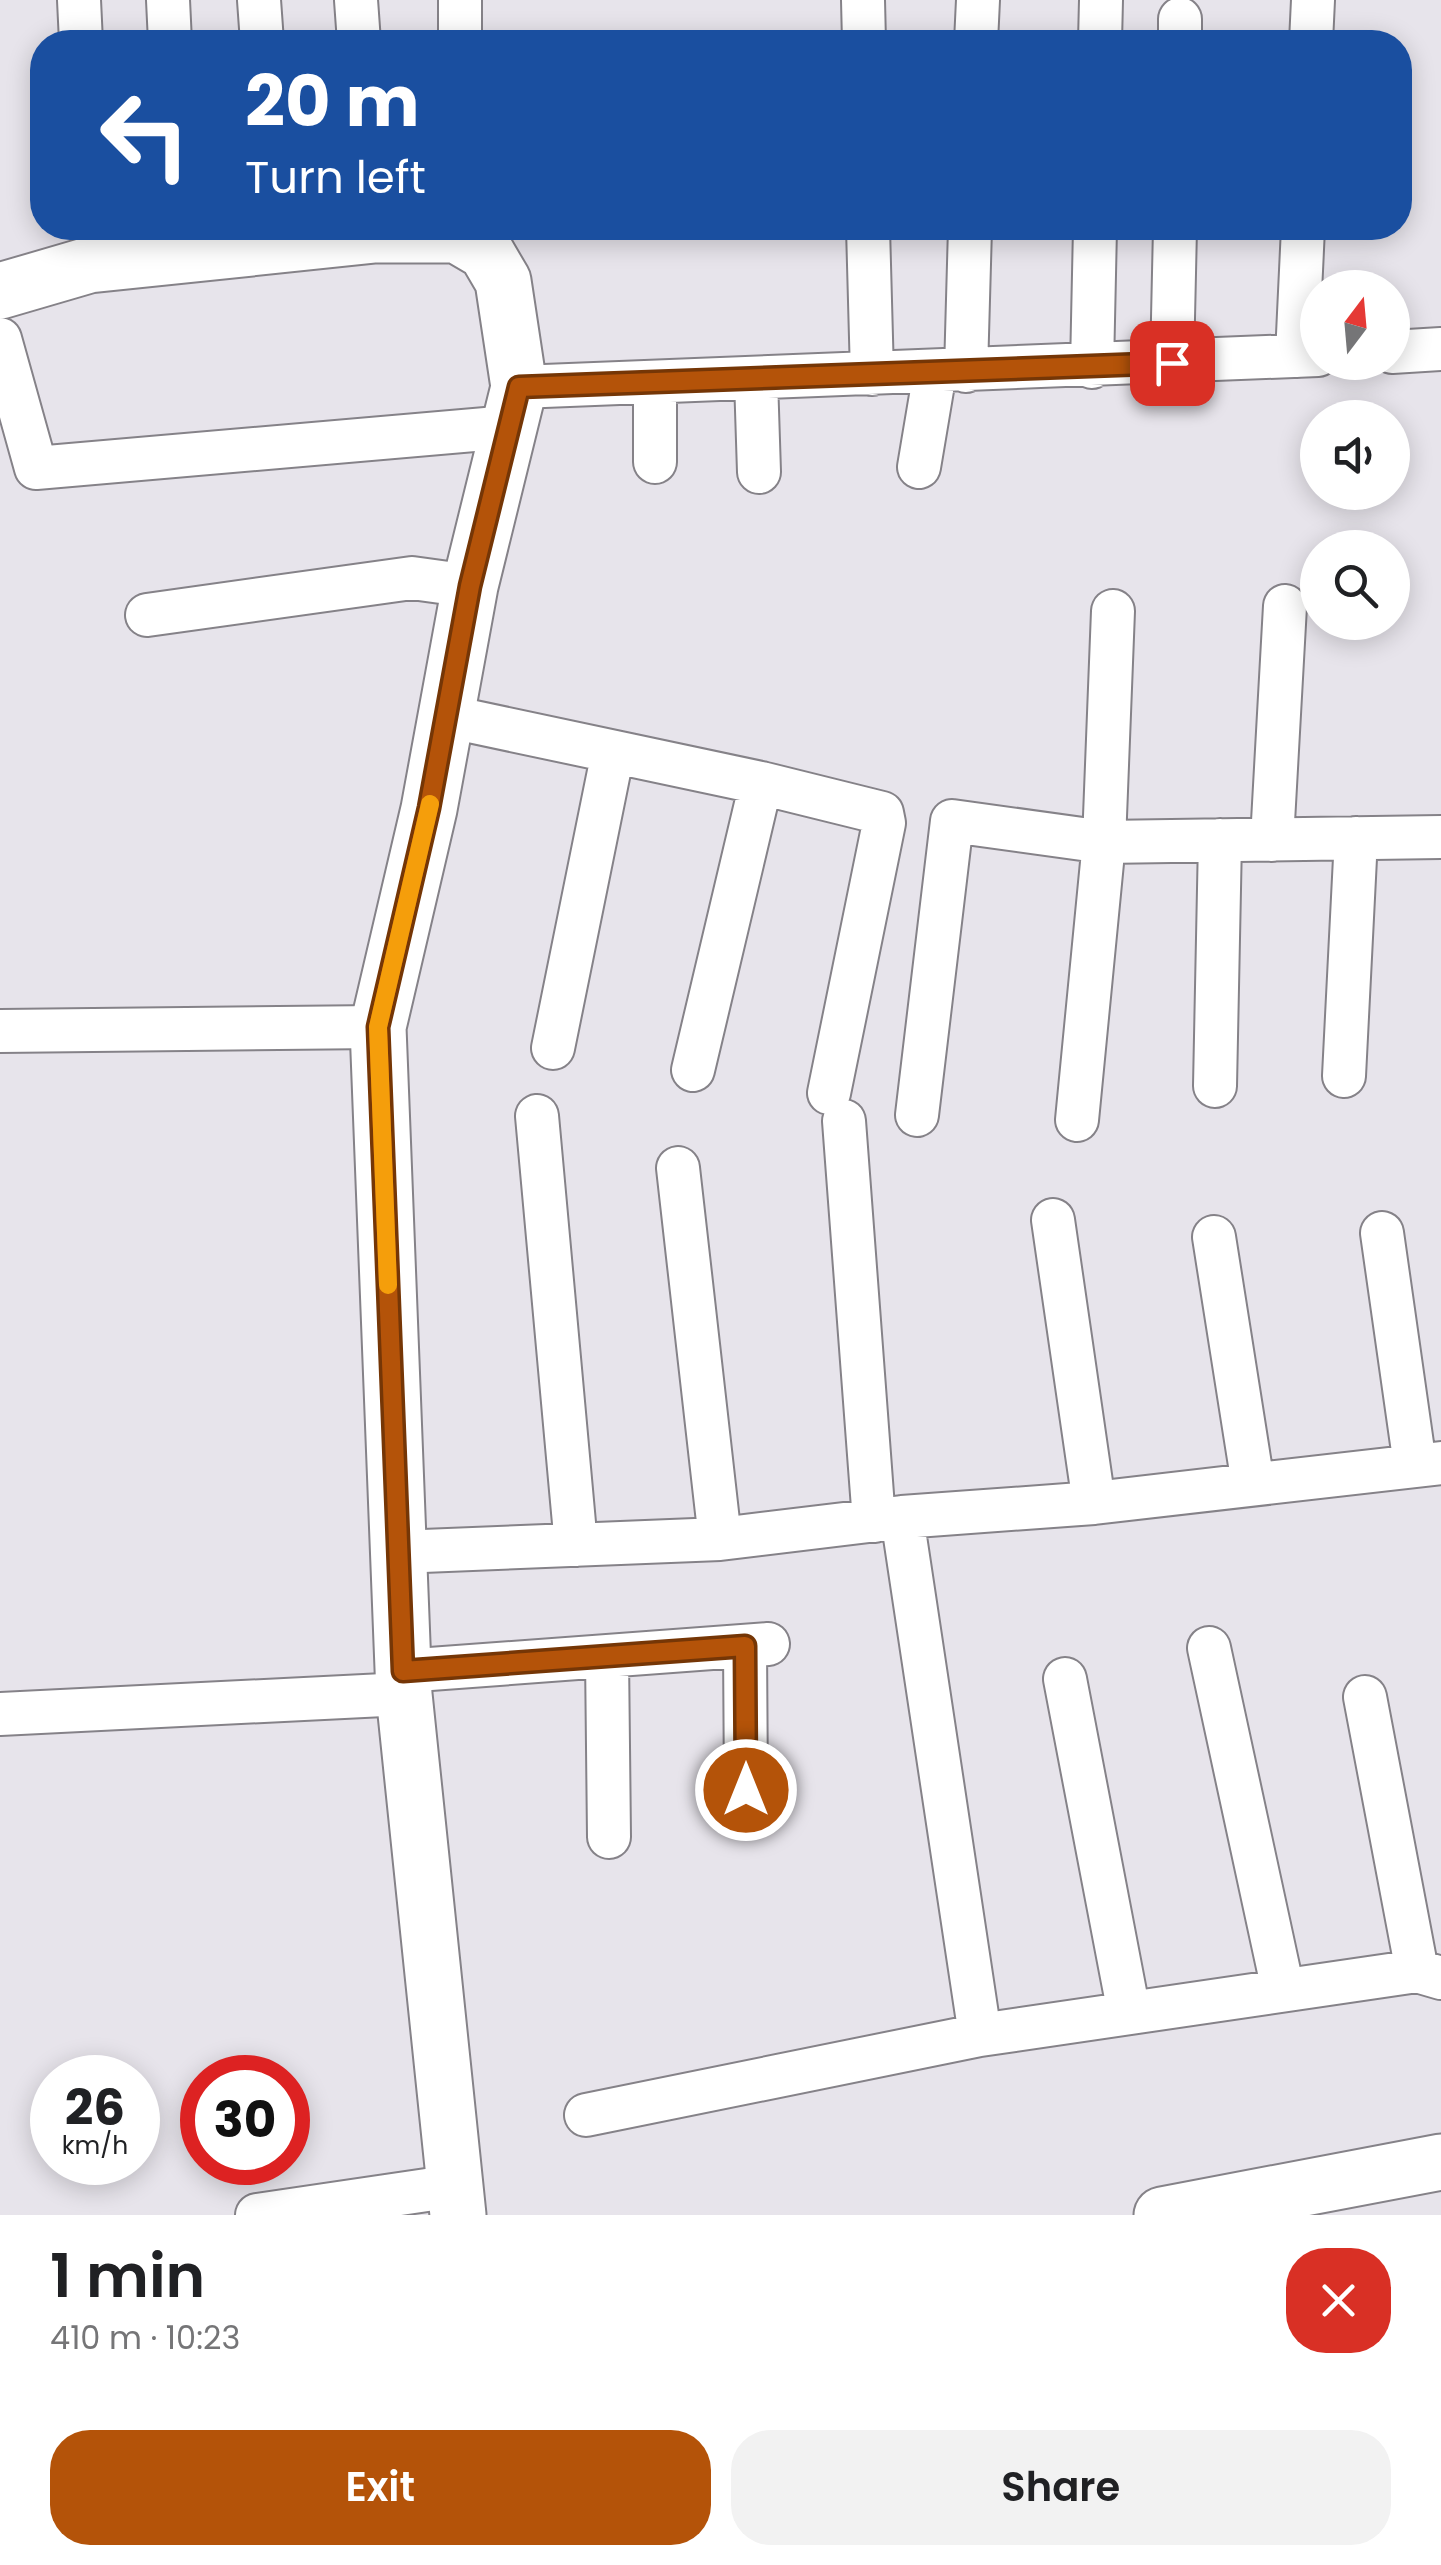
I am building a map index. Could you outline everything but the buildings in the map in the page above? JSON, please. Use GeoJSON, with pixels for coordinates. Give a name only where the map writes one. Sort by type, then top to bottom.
{"type":"FeatureCollection","features":[{"type":"Feature","properties":{"kind":"street"},"geometry":{"type":"LineString","coordinates":[[79,0],[80,30]]}},
{"type":"Feature","properties":{"kind":"street"},"geometry":{"type":"LineString","coordinates":[[168,0],[169,30]]}},
{"type":"Feature","properties":{"kind":"street"},"geometry":{"type":"LineString","coordinates":[[259,0],[261,30]]}},
{"type":"Feature","properties":{"kind":"street"},"geometry":{"type":"LineString","coordinates":[[356,0],[358,30]]}},
{"type":"Feature","properties":{"kind":"street"},"geometry":{"type":"LineString","coordinates":[[460,0],[460,30]]}},
{"type":"Feature","properties":{"kind":"street"},"geometry":{"type":"LineString","coordinates":[[863,0],[864,30]]}},
{"type":"Feature","properties":{"kind":"street"},"geometry":{"type":"LineString","coordinates":[[977,30],[978,0]]}},
{"type":"Feature","properties":{"kind":"street"},"geometry":{"type":"LineString","coordinates":[[1100,30],[1101,0]]}},
{"type":"Feature","properties":{"kind":"street"},"geometry":{"type":"LineString","coordinates":[[1311,30],[1312,0]]}},
{"type":"Feature","properties":{"kind":"street"},"geometry":{"type":"LineString","coordinates":[[0,291],[88,246],[181,240]]}},
{"type":"Feature","properties":{"kind":"street"},"geometry":{"type":"LineString","coordinates":[[257,2215],[456,2200],[404,1682],[378,1027],[429,808],[470,586],[514,407],[503,280],[486,252],[469,240]]}},
{"type":"Feature","properties":{"kind":"street"},"geometry":{"type":"LineString","coordinates":[[868,240],[872,374]]}},
{"type":"Feature","properties":{"kind":"street"},"geometry":{"type":"LineString","coordinates":[[919,466],[950,372],[968,240]]}},
{"type":"Feature","properties":{"kind":"street"},"geometry":{"type":"LineString","coordinates":[[1092,366],[1096,240]]}},
{"type":"Feature","properties":{"kind":"street"},"geometry":{"type":"LineString","coordinates":[[1172,363],[1175,240]]}},
{"type":"Feature","properties":{"kind":"street"},"geometry":{"type":"LineString","coordinates":[[1303,240],[1305,270]]}},
{"type":"Feature","properties":{"kind":"street"},"geometry":{"type":"LineString","coordinates":[[0,339],[36,468],[514,407],[656,382],[1300,356]]}},
{"type":"Feature","properties":{"kind":"street"},"geometry":{"type":"LineString","coordinates":[[1410,351],[1441,349]]}},
{"type":"Feature","properties":{"kind":"street"},"geometry":{"type":"LineString","coordinates":[[756,378],[759,472]]}},
{"type":"Feature","properties":{"kind":"street"},"geometry":{"type":"LineString","coordinates":[[655,462],[656,382]]}},
{"type":"Feature","properties":{"kind":"street"},"geometry":{"type":"LineString","coordinates":[[147,616],[412,578],[470,586]]}},
{"type":"Feature","properties":{"kind":"street"},"geometry":{"type":"LineString","coordinates":[[1272,840],[1285,606]]}},
{"type":"Feature","properties":{"kind":"street"},"geometry":{"type":"LineString","coordinates":[[1077,1120],[1104,842],[1113,611]]}},
{"type":"Feature","properties":{"kind":"street"},"geometry":{"type":"LineString","coordinates":[[446,716],[761,783],[882,813],[884,823],[836,1107],[888,1519],[980,2035]]}},
{"type":"Feature","properties":{"kind":"street"},"geometry":{"type":"LineString","coordinates":[[553,1048],[613,752]]}},
{"type":"Feature","properties":{"kind":"street"},"geometry":{"type":"LineString","coordinates":[[693,1070],[761,783]]}},
{"type":"Feature","properties":{"kind":"street"},"geometry":{"type":"LineString","coordinates":[[917,1116],[952,821],[1104,842],[1441,837]]}},
{"type":"Feature","properties":{"kind":"street"},"geometry":{"type":"LineString","coordinates":[[1344,1076],[1356,838]]}},
{"type":"Feature","properties":{"kind":"street"},"geometry":{"type":"LineString","coordinates":[[1215,1086],[1220,840]]}},
{"type":"Feature","properties":{"kind":"street"},"geometry":{"type":"LineString","coordinates":[[0,1031],[378,1027]]}},
{"type":"Feature","properties":{"kind":"street"},"geometry":{"type":"LineString","coordinates":[[538,1116],[576,1545]]}},
{"type":"Feature","properties":{"kind":"street"},"geometry":{"type":"LineString","coordinates":[[678,1168],[720,1539]]}},
{"type":"Feature","properties":{"kind":"street"},"geometry":{"type":"LineString","coordinates":[[1053,1220],[1094,1503]]}},
{"type":"Feature","properties":{"kind":"street"},"geometry":{"type":"LineString","coordinates":[[398,1552],[720,1539],[888,1519],[1094,1503],[1428,1464],[1382,1233]]}},
{"type":"Feature","properties":{"kind":"street"},"geometry":{"type":"LineString","coordinates":[[1214,1237],[1252,1484]]}},
{"type":"Feature","properties":{"kind":"street"},"geometry":{"type":"LineString","coordinates":[[0,1714],[404,1682],[608,1656],[756,1645],[746,1790]]}},
{"type":"Feature","properties":{"kind":"street"},"geometry":{"type":"LineString","coordinates":[[1209,1648],[1283,1990]]}},
{"type":"Feature","properties":{"kind":"street"},"geometry":{"type":"LineString","coordinates":[[608,1656],[609,1837]]}},
{"type":"Feature","properties":{"kind":"street"},"geometry":{"type":"LineString","coordinates":[[1065,1679],[1129,2013]]}},
{"type":"Feature","properties":{"kind":"street"},"geometry":{"type":"LineString","coordinates":[[586,2115],[980,2035],[1283,1990],[1429,1974],[1366,1697]]}},
{"type":"Feature","properties":{"kind":"street"},"geometry":{"type":"LineString","coordinates":[[1162,2215],[1441,2162]]}},
{"type":"Feature","properties":{"kind":"slow traffic"},"geometry":{"type":"LineString","coordinates":[[388,1285],[378,1027],[430,804]]}},
{"type":"Feature","properties":{"kind":"route"},"geometry":{"type":"LineString","coordinates":[[746,1790],[745,1646],[403,1671],[378,1027],[429,808],[470,586],[519,387],[1172,363]]}}]}
